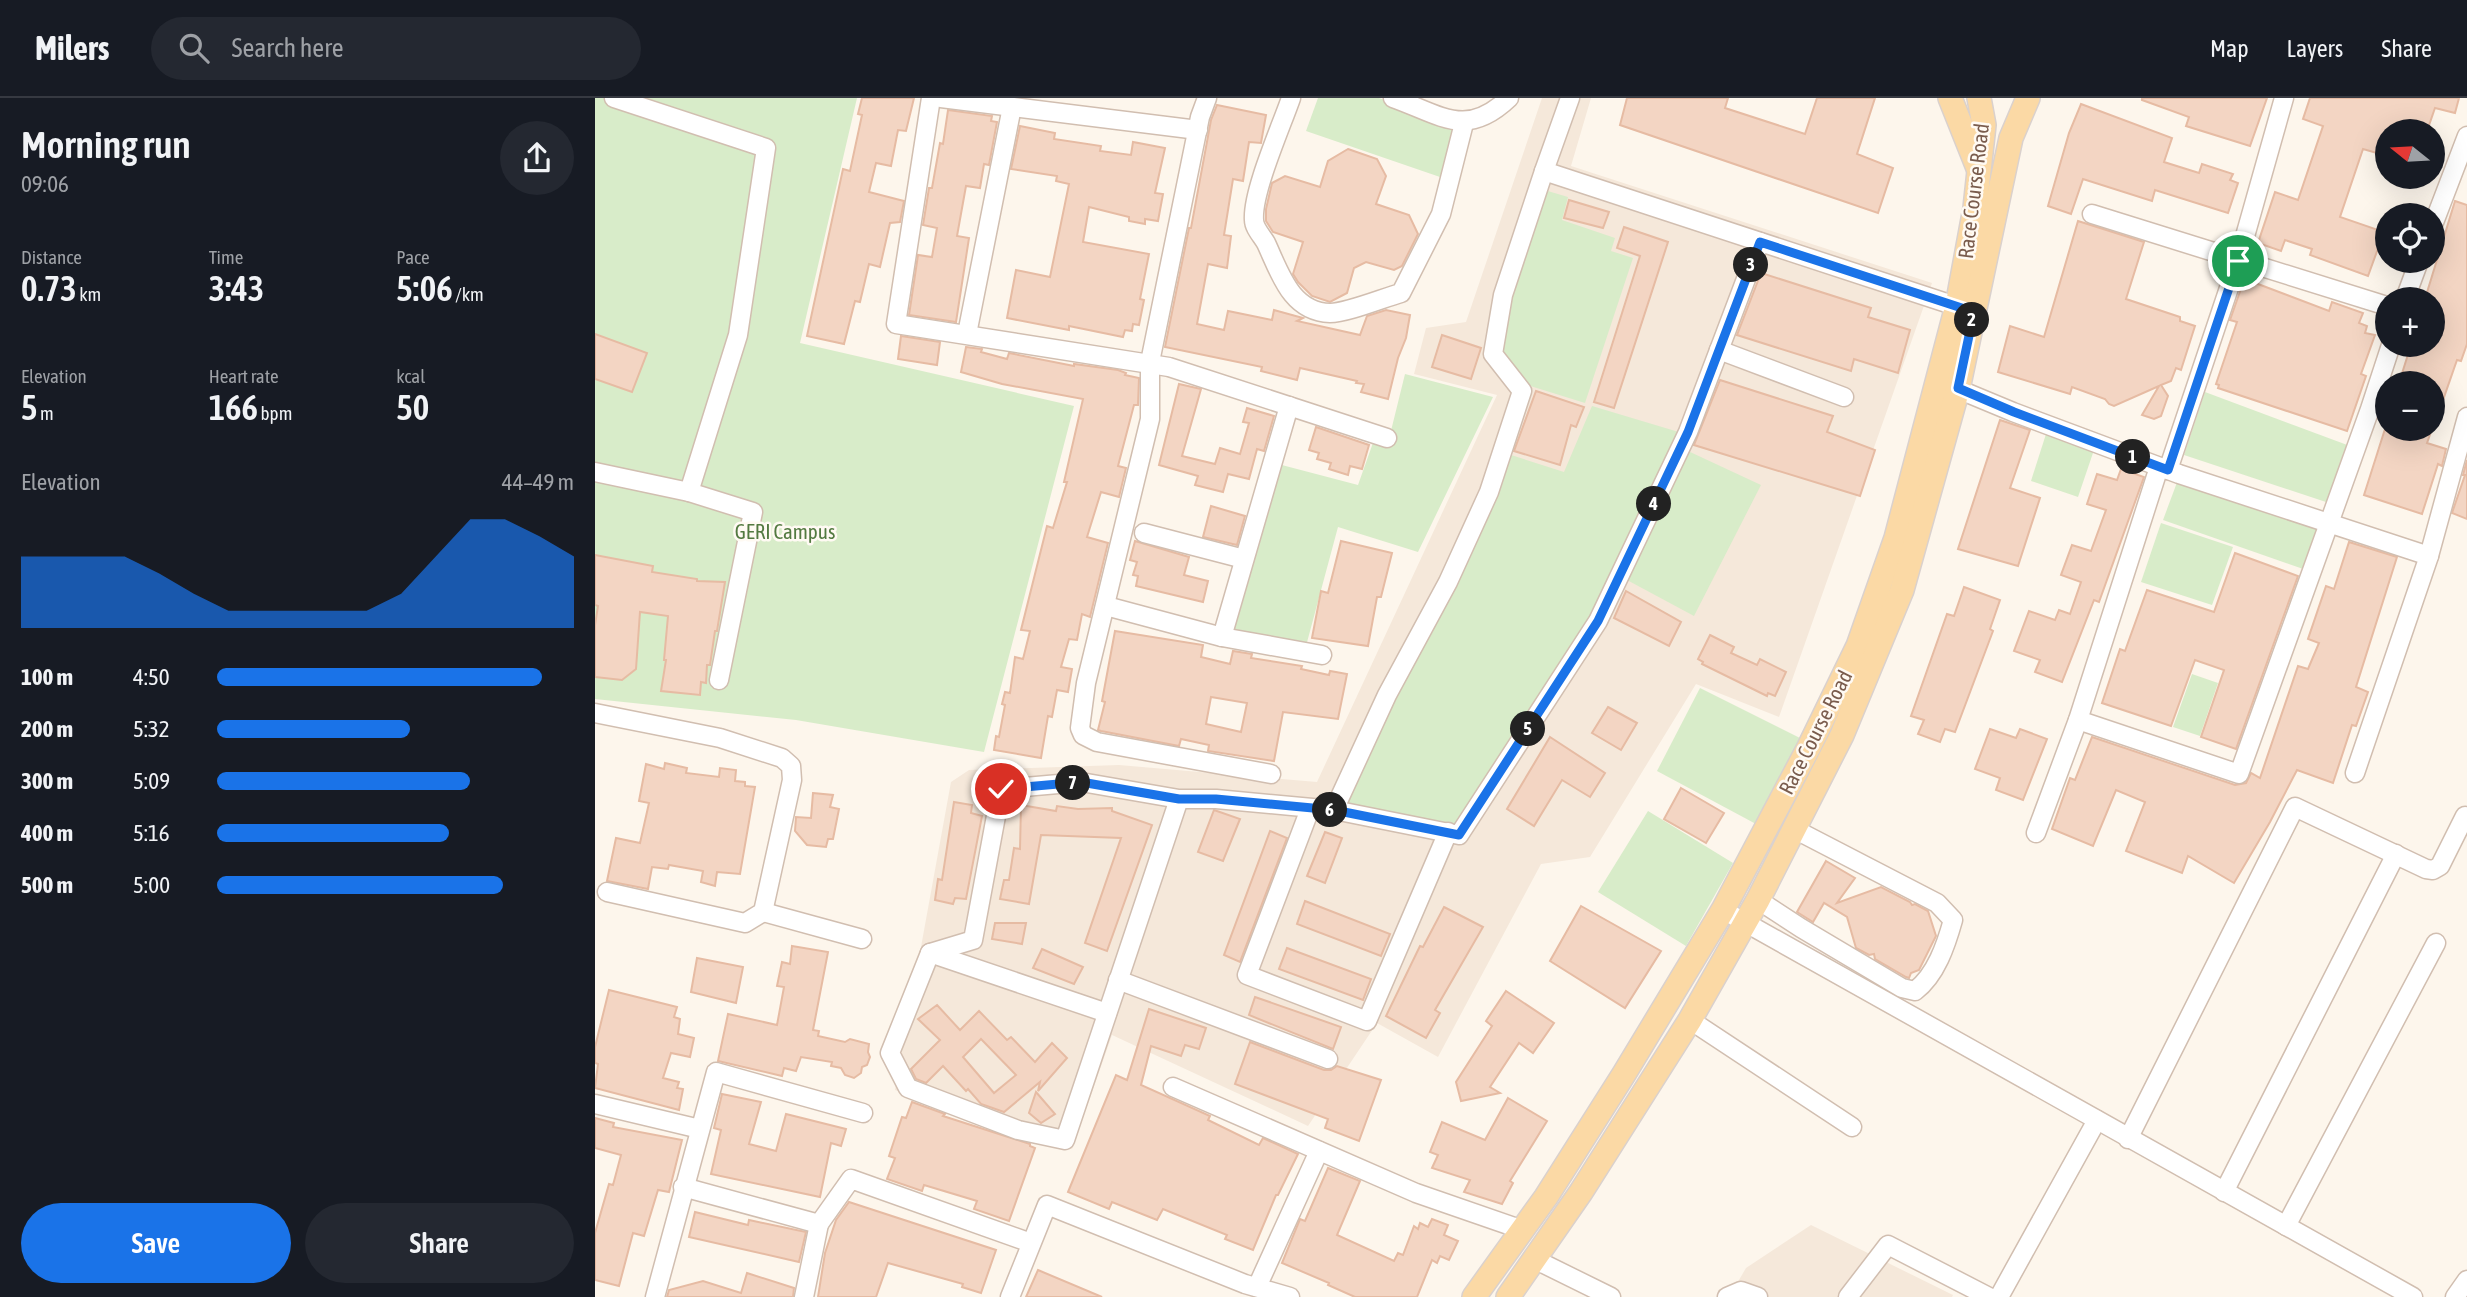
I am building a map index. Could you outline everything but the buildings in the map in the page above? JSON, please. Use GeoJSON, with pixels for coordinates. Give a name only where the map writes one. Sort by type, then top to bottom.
{"type":"FeatureCollection","features":[{"type":"Feature","properties":{"kind":"main road"},"geometry":{"type":"LineString","coordinates":[[1950,98],[1979,171]]}},
{"type":"Feature","properties":{"kind":"main road","name":"Race Course Road"},"geometry":{"type":"LineString","coordinates":[[1509,1297],[1536,1260],[1690,1020],[1746,923],[1796,830],[1842,735],[1897,606],[1958,388],[1985,125],[1979,98]]}},
{"type":"Feature","properties":{"kind":"main road","name":"Race Course Road"},"geometry":{"type":"LineString","coordinates":[[1474,1297],[1523,1230],[1617,1086],[1723,910],[1809,747],[1858,646],[1896,538],[1936,380],[1965,309],[1995,207],[2011,138],[2028,98]]}},
{"type":"Feature","properties":{"kind":"street"},"geometry":{"type":"LineString","coordinates":[[614,98],[766,148],[738,335],[689,492]]}},
{"type":"Feature","properties":{"kind":"street"},"geometry":{"type":"LineString","coordinates":[[931,98],[897,324],[1150,362],[1387,438]]}},
{"type":"Feature","properties":{"kind":"street"},"geometry":{"type":"LineString","coordinates":[[941,98],[1198,130]]}},
{"type":"Feature","properties":{"kind":"street"},"geometry":{"type":"LineString","coordinates":[[1207,98],[1150,362],[1150,419],[1086,683],[1080,727],[1083,735],[1097,742],[1271,774]]}},
{"type":"Feature","properties":{"kind":"street"},"geometry":{"type":"LineString","coordinates":[[1291,98],[1255,200],[1253,223],[1264,239],[1287,289],[1299,303],[1315,311],[1332,313],[1401,293],[1441,214],[1464,123]]}},
{"type":"Feature","properties":{"kind":"street"},"geometry":{"type":"LineString","coordinates":[[1393,98],[1464,123],[1485,117],[1509,98]]}},
{"type":"Feature","properties":{"kind":"street"},"geometry":{"type":"LineString","coordinates":[[1334,810],[1387,695],[1448,582],[1489,492],[1509,434],[1521,391],[1493,354],[1503,295],[1570,98]]}},
{"type":"Feature","properties":{"kind":"street"},"geometry":{"type":"LineString","coordinates":[[2036,833],[2238,261],[2284,98]]}},
{"type":"Feature","properties":{"kind":"street"},"geometry":{"type":"LineString","coordinates":[[967,334],[1012,107]]}},
{"type":"Feature","properties":{"kind":"street"},"geometry":{"type":"LineString","coordinates":[[2441,203],[2467,136]]}},
{"type":"Feature","properties":{"kind":"street"},"geometry":{"type":"LineString","coordinates":[[1544,172],[1965,309]]}},
{"type":"Feature","properties":{"kind":"street"},"geometry":{"type":"LineString","coordinates":[[2092,214],[2375,302]]}},
{"type":"Feature","properties":{"kind":"street"},"geometry":{"type":"LineString","coordinates":[[930,953],[973,940],[1001,789],[1081,782],[1179,799],[1216,799],[1334,810],[1459,835],[1598,621],[1688,432],[1760,242]]}},
{"type":"Feature","properties":{"kind":"street"},"geometry":{"type":"LineString","coordinates":[[1719,351],[1844,397]]}},
{"type":"Feature","properties":{"kind":"street"},"geometry":{"type":"LineString","coordinates":[[2078,720],[2239,774],[2371,409],[2387,357]]}},
{"type":"Feature","properties":{"kind":"street"},"geometry":{"type":"LineString","coordinates":[[1936,380],[2164,468],[2429,555]]}},
{"type":"Feature","properties":{"kind":"street"},"geometry":{"type":"LineString","coordinates":[[1222,637],[1289,406]]}},
{"type":"Feature","properties":{"kind":"street"},"geometry":{"type":"LineString","coordinates":[[2355,773],[2429,555],[2466,424]]}},
{"type":"Feature","properties":{"kind":"street"},"geometry":{"type":"LineString","coordinates":[[595,472],[689,492],[753,512],[719,680]]}},
{"type":"Feature","properties":{"kind":"street"},"geometry":{"type":"LineString","coordinates":[[1144,533],[1244,559]]}},
{"type":"Feature","properties":{"kind":"street"},"geometry":{"type":"LineString","coordinates":[[1106,606],[1222,637],[1322,655]]}},
{"type":"Feature","properties":{"kind":"street"},"geometry":{"type":"LineString","coordinates":[[595,713],[720,738],[782,758],[791,766],[792,780],[763,912],[745,923],[607,892]]}},
{"type":"Feature","properties":{"kind":"street"},"geometry":{"type":"LineString","coordinates":[[930,953],[890,1054],[908,1088],[1018,1130],[1065,1140],[1179,799]]}},
{"type":"Feature","properties":{"kind":"street"},"geometry":{"type":"LineString","coordinates":[[2128,1139],[2295,807],[2425,869],[2433,870],[2440,866],[2465,816],[2467,817]]}},
{"type":"Feature","properties":{"kind":"street"},"geometry":{"type":"LineString","coordinates":[[1310,809],[1247,975],[1367,1021],[1448,832]]}},
{"type":"Feature","properties":{"kind":"street"},"geometry":{"type":"LineString","coordinates":[[1758,900],[1801,929],[1902,988],[1915,991],[1926,982],[1947,942],[1953,920],[1937,903],[1796,830]]}},
{"type":"Feature","properties":{"kind":"street"},"geometry":{"type":"LineString","coordinates":[[2224,1192],[2396,854]]}},
{"type":"Feature","properties":{"kind":"street"},"geometry":{"type":"LineString","coordinates":[[1723,910],[2413,1297]]}},
{"type":"Feature","properties":{"kind":"street"},"geometry":{"type":"LineString","coordinates":[[763,912],[862,939]]}},
{"type":"Feature","properties":{"kind":"street"},"geometry":{"type":"LineString","coordinates":[[2286,1226],[2436,943]]}},
{"type":"Feature","properties":{"kind":"street"},"geometry":{"type":"LineString","coordinates":[[930,953],[1107,1013]]}},
{"type":"Feature","properties":{"kind":"street"},"geometry":{"type":"LineString","coordinates":[[1118,980],[1328,1059]]}},
{"type":"Feature","properties":{"kind":"street"},"geometry":{"type":"LineString","coordinates":[[1690,1020],[1852,1127]]}},
{"type":"Feature","properties":{"kind":"street"},"geometry":{"type":"LineString","coordinates":[[656,1297],[683,1187],[716,1072],[863,1113]]}},
{"type":"Feature","properties":{"kind":"street"},"geometry":{"type":"LineString","coordinates":[[1173,1087],[1416,1193],[1523,1230]]}},
{"type":"Feature","properties":{"kind":"street"},"geometry":{"type":"LineString","coordinates":[[595,1104],[700,1129]]}},
{"type":"Feature","properties":{"kind":"street"},"geometry":{"type":"LineString","coordinates":[[1999,1297],[2097,1120]]}},
{"type":"Feature","properties":{"kind":"street"},"geometry":{"type":"LineString","coordinates":[[1257,1287],[1319,1151]]}},
{"type":"Feature","properties":{"kind":"street"},"geometry":{"type":"LineString","coordinates":[[804,1297],[819,1224],[851,1179],[1031,1243]]}},
{"type":"Feature","properties":{"kind":"street"},"geometry":{"type":"LineString","coordinates":[[683,1187],[819,1224]]}},
{"type":"Feature","properties":{"kind":"street"},"geometry":{"type":"LineString","coordinates":[[1010,1297],[1047,1205],[1257,1287],[1290,1297]]}},
{"type":"Feature","properties":{"kind":"street"},"geometry":{"type":"LineString","coordinates":[[1848,1297],[1888,1245],[1989,1297]]}},
{"type":"Feature","properties":{"kind":"street"},"geometry":{"type":"LineString","coordinates":[[1536,1260],[1611,1297]]}},
{"type":"Feature","properties":{"kind":"street"},"geometry":{"type":"LineString","coordinates":[[2455,1297],[2467,1280]]}},
{"type":"Feature","properties":{"kind":"street"},"geometry":{"type":"LineString","coordinates":[[1727,1297],[1741,1292],[1758,1297]]}},
{"type":"Feature","properties":{"kind":"shaded area"},"geometry":{"type":"Polygon","coordinates":[[[1542,98],[1591,98],[1571,166],[1932,283],[1779,717],[1696,684],[1590,857],[1541,864],[1438,1057],[1377,1023],[1308,1126],[1112,1035],[1072,1149],[895,1090],[951,782],[969,770],[1119,765],[1317,782],[1497,395],[1414,374],[1426,328],[1466,322],[1542,98]]]}},
{"type":"Feature","properties":{"kind":"shaded area"},"geometry":{"type":"Polygon","coordinates":[[[1811,1225],[1953,1295],[1952,1297],[1729,1297],[1746,1268],[1811,1225]]]}},
{"type":"Feature","properties":{"kind":"green space","name":"GERI Campus"},"geometry":{"type":"Polygon","coordinates":[[[595,98],[857,98],[800,343],[1074,406],[984,752],[796,720],[595,699],[595,98]]]}},
{"type":"Feature","properties":{"kind":"green space"},"geometry":{"type":"Polygon","coordinates":[[[1318,98],[1379,98],[1457,126],[1440,177],[1306,131],[1318,98]]]}},
{"type":"Feature","properties":{"kind":"green space"},"geometry":{"type":"Polygon","coordinates":[[[1541,189],[1568,197],[1562,220],[1615,238],[1611,251],[1633,258],[1585,403],[1524,384],[1496,354],[1541,189]]]}},
{"type":"Feature","properties":{"kind":"green space"},"geometry":{"type":"Polygon","coordinates":[[[1405,374],[1493,397],[1418,552],[1338,527],[1306,646],[1230,631],[1278,464],[1358,485],[1374,440],[1388,443],[1405,374]]]}},
{"type":"Feature","properties":{"kind":"green space"},"geometry":{"type":"Polygon","coordinates":[[[2205,392],[2350,446],[2329,503],[2184,455],[2205,392]]]}},
{"type":"Feature","properties":{"kind":"green space"},"geometry":{"type":"Polygon","coordinates":[[[1592,406],[1682,433],[1592,623],[1458,829],[1344,805],[1508,454],[1564,472],[1592,406]]]}},
{"type":"Feature","properties":{"kind":"green space"},"geometry":{"type":"Polygon","coordinates":[[[2046,434],[2094,450],[2078,497],[2031,481],[2046,434]]]}},
{"type":"Feature","properties":{"kind":"green space"},"geometry":{"type":"Polygon","coordinates":[[[1688,451],[1761,485],[1694,616],[1627,580],[1688,451]]]}},
{"type":"Feature","properties":{"kind":"green space"},"geometry":{"type":"Polygon","coordinates":[[[2179,477],[2323,523],[2306,570],[2163,520],[2179,477]]]}},
{"type":"Feature","properties":{"kind":"green space"},"geometry":{"type":"Polygon","coordinates":[[[2161,523],[2233,547],[2212,605],[2141,582],[2161,523]]]}},
{"type":"Feature","properties":{"kind":"green space"},"geometry":{"type":"Polygon","coordinates":[[[2192,674],[2218,683],[2200,736],[2173,727],[2192,674]]]}},
{"type":"Feature","properties":{"kind":"green space"},"geometry":{"type":"Polygon","coordinates":[[[1700,688],[1804,740],[1756,824],[1657,771],[1700,688]]]}},
{"type":"Feature","properties":{"kind":"green space"},"geometry":{"type":"Polygon","coordinates":[[[1648,811],[1733,863],[1686,946],[1598,892],[1648,811]]]}},
{"type":"Feature","properties":{"kind":"route"},"geometry":{"type":"LineString","coordinates":[[1001,789],[1081,782],[1179,799],[1216,799],[1334,810],[1459,835],[1598,621],[1688,432],[1760,242],[1974,312],[1958,388],[2168,470],[2238,261]]}}]}
